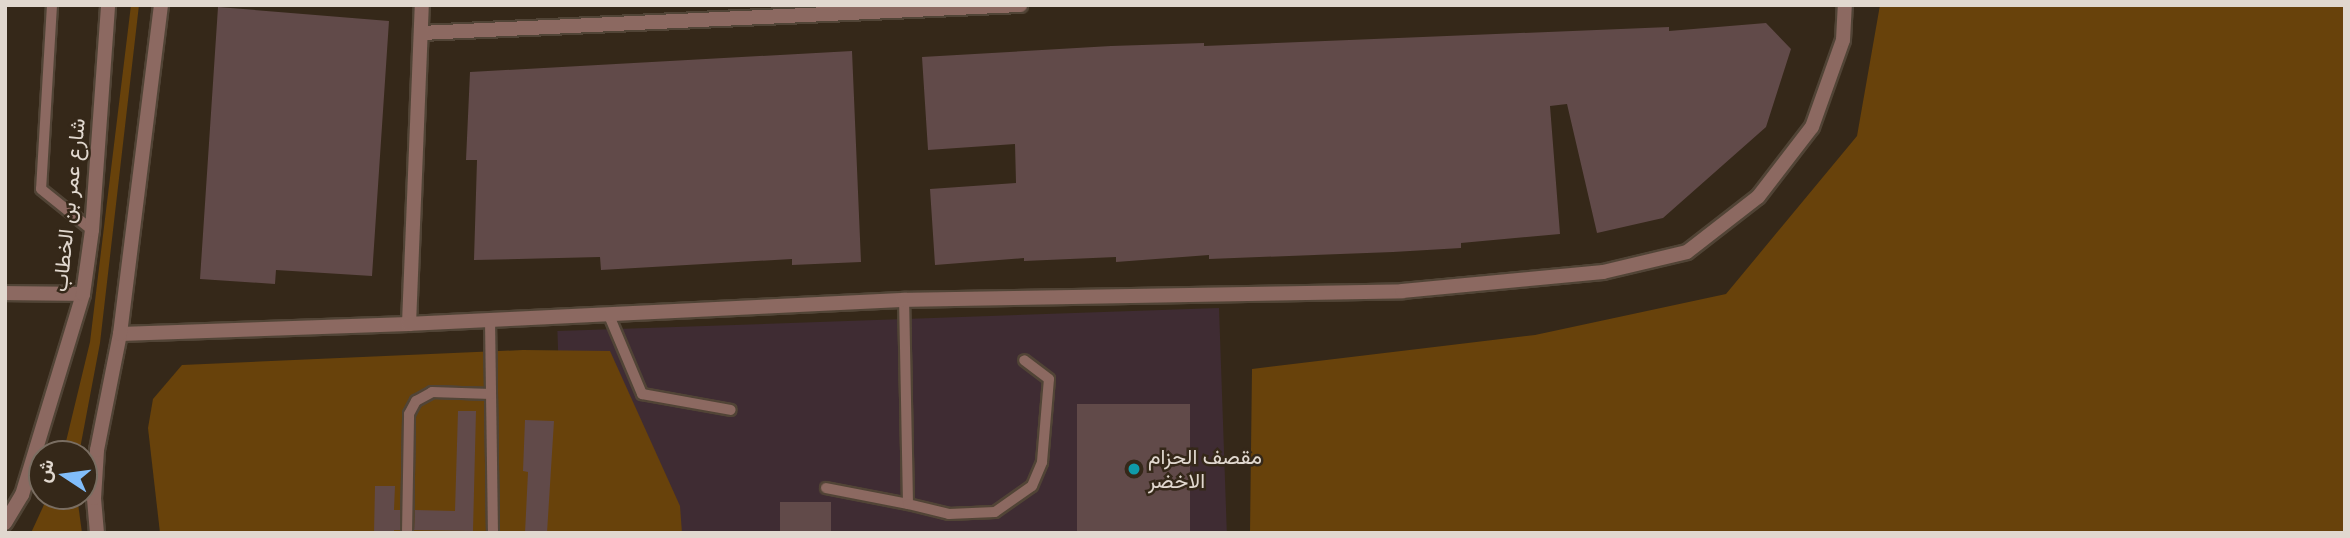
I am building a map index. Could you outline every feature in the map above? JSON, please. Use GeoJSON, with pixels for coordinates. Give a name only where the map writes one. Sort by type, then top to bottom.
{"type":"FeatureCollection","features":[{"type":"Feature","properties":{"kind":"street","name":"شارع عمر بن الخطاب"},"geometry":{"type":"LineString","coordinates":[[5,523],[23,495],[83,294],[92,230],[108,5]]}},
{"type":"Feature","properties":{"kind":"street"},"geometry":{"type":"LineString","coordinates":[[97,533],[94,498],[97,450],[120,334],[161,5]]}},
{"type":"Feature","properties":{"kind":"street"},"geometry":{"type":"LineString","coordinates":[[409,324],[422,5]]}},
{"type":"Feature","properties":{"kind":"street"},"geometry":{"type":"LineString","coordinates":[[421,33],[894,8],[1020,5]]}},
{"type":"Feature","properties":{"kind":"street"},"geometry":{"type":"LineString","coordinates":[[120,334],[409,324],[904,300],[1402,290],[1602,272],[1687,252],[1758,197],[1812,127],[1843,40],[1845,5]]}},
{"type":"Feature","properties":{"kind":"street"},"geometry":{"type":"LineString","coordinates":[[5,293],[83,294]]}},
{"type":"Feature","properties":{"kind":"lane"},"geometry":{"type":"LineString","coordinates":[[52,5],[41,189],[92,230]]}},
{"type":"Feature","properties":{"kind":"lane"},"geometry":{"type":"LineString","coordinates":[[904,300],[908,504]]}},
{"type":"Feature","properties":{"kind":"lane"},"geometry":{"type":"LineString","coordinates":[[608,313],[642,394],[731,410]]}},
{"type":"Feature","properties":{"kind":"lane"},"geometry":{"type":"LineString","coordinates":[[490,320],[493,533]]}},
{"type":"Feature","properties":{"kind":"lane"},"geometry":{"type":"LineString","coordinates":[[826,488],[949,513],[995,512],[1032,486],[1042,462],[1049,379],[1024,360]]}},
{"type":"Feature","properties":{"kind":"lane"},"geometry":{"type":"LineString","coordinates":[[407,533],[409,414],[416,401],[432,392],[491,394]]}},
{"type":"Feature","properties":{"kind":"shaded area"},"geometry":{"type":"Polygon","coordinates":[[[131,5],[139,5],[100,343],[82,440],[66,440],[90,342],[131,5]]]}},
{"type":"Feature","properties":{"kind":"shaded area"},"geometry":{"type":"Polygon","coordinates":[[[1880,5],[2345,5],[2345,533],[1250,533],[1252,369],[1535,335],[1726,294],[1857,136],[1880,5]]]}},
{"type":"Feature","properties":{"kind":"shaded area"},"geometry":{"type":"Polygon","coordinates":[[[1219,308],[1227,533],[564,533],[557,331],[1219,308]]]}},
{"type":"Feature","properties":{"kind":"shaded area"},"geometry":{"type":"Polygon","coordinates":[[[523,350],[610,351],[680,506],[682,533],[160,533],[148,428],[153,399],[182,365],[523,350]]]}},
{"type":"Feature","properties":{"kind":"shaded area"},"geometry":{"type":"Polygon","coordinates":[[[42,510],[79,510],[82,533],[31,533],[42,510]]]}},
{"type":"Feature","properties":{"kind":"building"},"geometry":{"type":"Polygon","coordinates":[[[218,7],[389,21],[372,276],[276,270],[275,284],[200,279],[218,7]]]}},
{"type":"Feature","properties":{"kind":"building"},"geometry":{"type":"Polygon","coordinates":[[[1766,23],[1791,49],[1766,127],[1663,218],[1597,233],[1567,104],[1550,106],[1560,234],[1461,243],[1461,248],[1393,252],[1209,259],[1209,255],[1116,262],[1116,257],[1024,261],[1024,258],[935,265],[930,189],[1016,183],[1015,144],[928,150],[922,57],[1111,46],[1204,43],[1204,46],[1669,27],[1669,31],[1766,23]]]}},
{"type":"Feature","properties":{"kind":"building"},"geometry":{"type":"Polygon","coordinates":[[[852,51],[861,262],[792,265],[792,259],[601,270],[600,257],[474,260],[477,160],[466,160],[470,72],[852,51]]]}},
{"type":"Feature","properties":{"kind":"building","name":"مقصف الحزام الاخضر"},"geometry":{"type":"Polygon","coordinates":[[[1077,404],[1190,404],[1190,533],[1077,533],[1077,404]]]}},
{"type":"Feature","properties":{"kind":"building"},"geometry":{"type":"Polygon","coordinates":[[[458,411],[476,411],[473,531],[414,530],[415,510],[455,511],[458,411]]]}},
{"type":"Feature","properties":{"kind":"building"},"geometry":{"type":"Polygon","coordinates":[[[525,420],[554,421],[547,533],[525,533],[528,472],[523,471],[525,420]]]}},
{"type":"Feature","properties":{"kind":"building"},"geometry":{"type":"Polygon","coordinates":[[[375,486],[395,486],[394,510],[400,510],[400,530],[394,530],[394,533],[374,533],[375,486]]]}},
{"type":"Feature","properties":{"kind":"building"},"geometry":{"type":"Polygon","coordinates":[[[780,502],[831,502],[831,533],[780,533],[780,502]]]}},
{"type":"Feature","properties":{"kind":"place","name":"مقصف الحزام الاخضر"},"geometry":{"type":"Point","coordinates":[1134,469]}}]}
